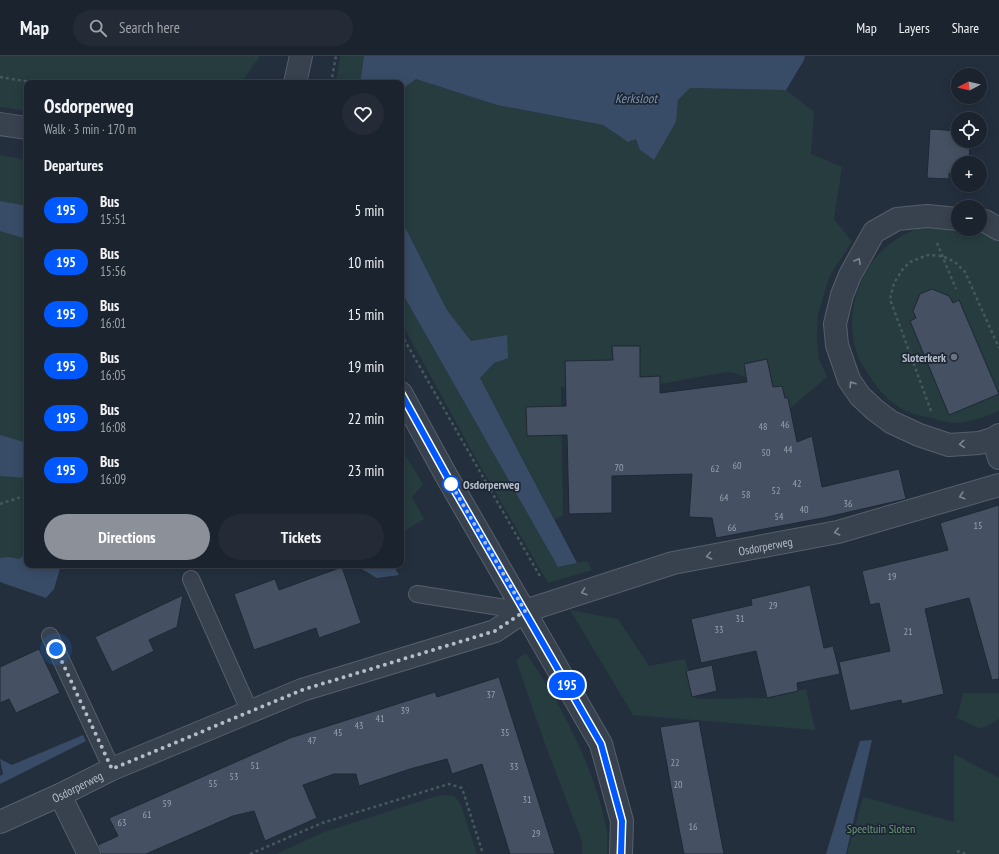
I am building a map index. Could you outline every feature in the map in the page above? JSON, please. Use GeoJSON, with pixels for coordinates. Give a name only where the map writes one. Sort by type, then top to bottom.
{"type":"FeatureCollection","features":[{"type":"Feature","properties":{"kind":"street"},"geometry":{"type":"LineString","coordinates":[[296,80],[301,56]]}},
{"type":"Feature","properties":{"kind":"street"},"geometry":{"type":"LineString","coordinates":[[0,124],[24,128]]}},
{"type":"Feature","properties":{"kind":"street"},"geometry":{"type":"LineString","coordinates":[[951,218],[927,216],[897,219],[874,232],[850,275],[842,295],[835,324],[837,345],[849,380],[860,396],[891,422],[919,435],[949,445],[979,443],[997,444]]}},
{"type":"Feature","properties":{"kind":"street"},"geometry":{"type":"LineString","coordinates":[[987,222],[999,229]]}},
{"type":"Feature","properties":{"kind":"street"},"geometry":{"type":"LineString","coordinates":[[404,398],[601,744],[622,821],[621,854]]}},
{"type":"Feature","properties":{"kind":"street","name":"Osdorperweg"},"geometry":{"type":"LineString","coordinates":[[0,822],[60,795],[112,769],[302,690],[495,631],[525,611],[672,563],[838,532],[999,485]]}},
{"type":"Feature","properties":{"kind":"street"},"geometry":{"type":"LineString","coordinates":[[60,795],[89,854]]}},
{"type":"Feature","properties":{"kind":"lane"},"geometry":{"type":"LineString","coordinates":[[191,578],[250,712]]}},
{"type":"Feature","properties":{"kind":"lane"},"geometry":{"type":"LineString","coordinates":[[417,594],[525,611]]}},
{"type":"Feature","properties":{"kind":"lane"},"geometry":{"type":"LineString","coordinates":[[50,636],[112,769]]}},
{"type":"Feature","properties":{"kind":"path"},"geometry":{"type":"LineString","coordinates":[[332,80],[336,56]]}},
{"type":"Feature","properties":{"kind":"path"},"geometry":{"type":"LineString","coordinates":[[0,77],[24,81]]}},
{"type":"Feature","properties":{"kind":"path"},"geometry":{"type":"LineString","coordinates":[[927,216],[956,289]]}},
{"type":"Feature","properties":{"kind":"path"},"geometry":{"type":"LineString","coordinates":[[933,412],[930,409],[890,299],[894,284],[903,269],[910,262],[928,255],[942,256],[955,262],[965,272],[999,348]]}},
{"type":"Feature","properties":{"kind":"path"},"geometry":{"type":"LineString","coordinates":[[404,339],[554,602]]}},
{"type":"Feature","properties":{"kind":"path"},"geometry":{"type":"LineString","coordinates":[[0,504],[24,496]]}},
{"type":"Feature","properties":{"kind":"path"},"geometry":{"type":"LineString","coordinates":[[250,854],[322,823],[449,784],[462,788],[483,854]]}},
{"type":"Feature","properties":{"kind":"path"},"geometry":{"type":"LineString","coordinates":[[958,850],[966,854]]}},
{"type":"Feature","properties":{"kind":"green space"},"geometry":{"type":"Polygon","coordinates":[[[0,56],[260,56],[243,80],[24,80],[24,111],[0,107],[0,56]]]}},
{"type":"Feature","properties":{"kind":"green space"},"geometry":{"type":"Polygon","coordinates":[[[340,56],[364,56],[360,80],[336,80],[340,56]]]}},
{"type":"Feature","properties":{"kind":"green space"},"geometry":{"type":"Polygon","coordinates":[[[416,79],[497,105],[603,125],[628,142],[636,139],[654,160],[676,122],[678,100],[690,88],[786,90],[814,112],[811,154],[842,167],[834,219],[852,242],[830,275],[818,314],[817,338],[819,359],[827,377],[788,410],[767,391],[752,381],[726,372],[650,386],[561,387],[563,515],[555,520],[480,378],[494,362],[507,335],[471,341],[447,310],[404,225],[405,87],[416,79]]]}},
{"type":"Feature","properties":{"kind":"green space"},"geometry":{"type":"Polygon","coordinates":[[[0,155],[24,159],[24,566],[0,578],[0,155]]]}},
{"type":"Feature","properties":{"kind":"green space"},"geometry":{"type":"Polygon","coordinates":[[[937,222],[951,227],[951,236],[987,236],[987,230],[999,233],[999,411],[978,419],[955,423],[912,414],[906,411],[890,401],[878,388],[861,363],[855,348],[852,331],[852,315],[855,298],[869,267],[879,254],[891,243],[907,233],[937,222]]]}},
{"type":"Feature","properties":{"kind":"green space"},"geometry":{"type":"Polygon","coordinates":[[[404,296],[558,567],[587,561],[592,570],[548,583],[475,457],[404,327],[404,296]]]}},
{"type":"Feature","properties":{"kind":"green space"},"geometry":{"type":"Polygon","coordinates":[[[404,454],[423,484],[412,497],[424,519],[404,531],[404,454]]]}},
{"type":"Feature","properties":{"kind":"green space"},"geometry":{"type":"Polygon","coordinates":[[[570,610],[618,619],[649,666],[685,659],[696,699],[770,698],[806,689],[815,730],[633,715],[570,610]]]}},
{"type":"Feature","properties":{"kind":"green space"},"geometry":{"type":"Polygon","coordinates":[[[526,653],[565,716],[586,762],[602,809],[607,835],[607,854],[582,854],[582,841],[545,744],[516,660],[526,653]]]}},
{"type":"Feature","properties":{"kind":"green space"},"geometry":{"type":"Polygon","coordinates":[[[963,693],[999,693],[999,719],[981,729],[957,718],[963,693]]]}},
{"type":"Feature","properties":{"kind":"green space","name":"Speeltuin Sloten"},"geometry":{"type":"Polygon","coordinates":[[[954,754],[999,778],[999,854],[847,854],[863,797],[954,822],[954,754]]]}},
{"type":"Feature","properties":{"kind":"green space"},"geometry":{"type":"Polygon","coordinates":[[[440,795],[454,796],[460,803],[477,854],[276,854],[324,832],[440,795]]]}},
{"type":"Feature","properties":{"kind":"water","name":"Kerksloot"},"geometry":{"type":"Polygon","coordinates":[[[364,56],[805,56],[786,90],[690,88],[678,100],[676,122],[654,160],[640,150],[636,139],[628,142],[603,125],[497,105],[416,79],[405,87],[404,91],[404,80],[360,80],[364,56]]]}},
{"type":"Feature","properties":{"kind":"water"},"geometry":{"type":"Polygon","coordinates":[[[0,201],[24,205],[24,238],[0,231],[0,201]]]}},
{"type":"Feature","properties":{"kind":"water"},"geometry":{"type":"Polygon","coordinates":[[[404,225],[447,310],[471,341],[507,335],[508,358],[494,363],[480,378],[577,563],[558,567],[404,296],[404,225]]]}},
{"type":"Feature","properties":{"kind":"water"},"geometry":{"type":"Polygon","coordinates":[[[0,435],[24,442],[24,478],[0,476],[0,435]]]}},
{"type":"Feature","properties":{"kind":"water"},"geometry":{"type":"Polygon","coordinates":[[[24,555],[24,568],[60,568],[54,589],[46,598],[0,582],[0,558],[8,557],[19,559],[24,555]]]}},
{"type":"Feature","properties":{"kind":"water"},"geometry":{"type":"Polygon","coordinates":[[[360,568],[395,568],[399,575],[377,578],[360,568]]]}},
{"type":"Feature","properties":{"kind":"water"},"geometry":{"type":"Polygon","coordinates":[[[83,735],[86,741],[0,784],[0,776],[3,774],[0,759],[12,765],[83,735]]]}},
{"type":"Feature","properties":{"kind":"water"},"geometry":{"type":"Polygon","coordinates":[[[872,740],[846,854],[826,854],[860,741],[872,740]]]}},
{"type":"Feature","properties":{"kind":"building"},"geometry":{"type":"Polygon","coordinates":[[[930,129],[951,130],[951,148],[970,148],[969,156],[951,156],[951,173],[949,173],[949,179],[927,178],[930,129]]]}},
{"type":"Feature","properties":{"kind":"building","name":"Sloterkerk"},"geometry":{"type":"Polygon","coordinates":[[[932,289],[949,296],[953,303],[959,300],[999,394],[949,415],[910,321],[916,318],[913,311],[920,294],[932,289]]]}},
{"type":"Feature","properties":{"kind":"building"},"geometry":{"type":"Polygon","coordinates":[[[612,346],[640,346],[640,377],[660,376],[660,393],[747,382],[744,364],[767,359],[773,387],[782,386],[785,398],[788,398],[797,442],[812,436],[822,487],[899,469],[906,499],[823,518],[716,538],[712,518],[689,517],[692,474],[612,476],[612,513],[569,514],[567,435],[527,436],[526,407],[566,406],[565,361],[613,360],[612,346]]]}},
{"type":"Feature","properties":{"kind":"building"},"geometry":{"type":"Polygon","coordinates":[[[999,505],[999,679],[992,680],[969,598],[925,609],[944,694],[902,704],[901,700],[850,711],[839,662],[890,651],[879,603],[870,605],[862,571],[948,550],[940,523],[999,505]]]}},
{"type":"Feature","properties":{"kind":"building"},"geometry":{"type":"Polygon","coordinates":[[[342,568],[361,623],[319,638],[316,628],[254,650],[234,594],[275,579],[279,590],[342,568]]]}},
{"type":"Feature","properties":{"kind":"building"},"geometry":{"type":"Polygon","coordinates":[[[810,585],[824,648],[833,646],[840,674],[797,683],[798,691],[767,698],[756,651],[701,663],[691,619],[752,605],[751,599],[810,585]]]}},
{"type":"Feature","properties":{"kind":"building"},"geometry":{"type":"Polygon","coordinates":[[[183,595],[177,627],[149,640],[154,651],[112,672],[95,637],[183,595]]]}},
{"type":"Feature","properties":{"kind":"building"},"geometry":{"type":"Polygon","coordinates":[[[39,649],[60,693],[16,713],[9,699],[0,703],[0,667],[39,649]]]}},
{"type":"Feature","properties":{"kind":"building"},"geometry":{"type":"Polygon","coordinates":[[[712,665],[717,691],[692,697],[686,671],[712,665]]]}},
{"type":"Feature","properties":{"kind":"building"},"geometry":{"type":"Polygon","coordinates":[[[499,677],[555,854],[510,854],[482,764],[452,774],[447,759],[410,769],[359,786],[356,774],[334,774],[303,785],[317,818],[265,841],[254,811],[233,816],[146,854],[101,854],[98,845],[118,836],[109,818],[290,738],[435,692],[437,697],[499,677]]]}},
{"type":"Feature","properties":{"kind":"building"},"geometry":{"type":"Polygon","coordinates":[[[699,721],[724,854],[684,854],[672,793],[660,727],[699,721]]]}},
{"type":"Feature","properties":{"kind":"bus line","name":"195"},"geometry":{"type":"LineString","coordinates":[[404,398],[454,489],[601,744],[622,821],[621,854]]}},
{"type":"Feature","properties":{"kind":"place","name":"Sloterkerk"},"geometry":{"type":"Point","coordinates":[954,357]}},
{"type":"Feature","properties":{"kind":"place","name":"Osdorperweg"},"geometry":{"type":"Point","coordinates":[451,484]}},
{"type":"Feature","properties":{"kind":"route"},"geometry":{"type":"LineString","coordinates":[[56,649],[112,769],[302,690],[495,631],[525,611],[451,484]]}}]}
